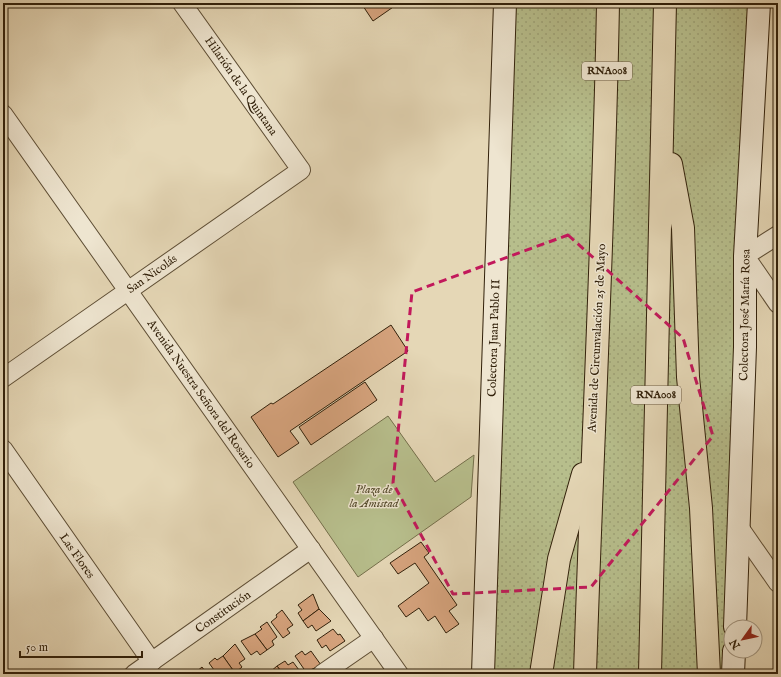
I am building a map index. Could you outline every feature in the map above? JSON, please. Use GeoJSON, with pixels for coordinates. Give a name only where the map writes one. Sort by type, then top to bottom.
{"type":"FeatureCollection","features":[{"type":"Feature","properties":{"kind":"highway","name":"Avenida de Circunvalación 25 de Mayo"},"geometry":{"type":"LineString","coordinates":[[584,674],[592,440],[606,139],[608,3]]}},
{"type":"Feature","properties":{"kind":"highway","name":"RNA008"},"geometry":{"type":"LineString","coordinates":[[650,674],[665,3]]}},
{"type":"Feature","properties":{"kind":"highway"},"geometry":{"type":"LineString","coordinates":[[663,116],[683,228],[688,377],[701,508],[709,674]]}},
{"type":"Feature","properties":{"kind":"highway"},"geometry":{"type":"LineString","coordinates":[[541,674],[559,559],[592,440]]}},
{"type":"Feature","properties":{"kind":"main road","name":"Colectora Juan Pablo II"},"geometry":{"type":"LineString","coordinates":[[483,674],[505,3]]}},
{"type":"Feature","properties":{"kind":"main road","name":"Colectora José María Rosa"},"geometry":{"type":"LineString","coordinates":[[735,619],[745,347],[745,256],[759,3]]}},
{"type":"Feature","properties":{"kind":"main road"},"geometry":{"type":"LineString","coordinates":[[733,674],[734,659]]}},
{"type":"Feature","properties":{"kind":"street","name":"Hilarión de la Quintana"},"geometry":{"type":"LineString","coordinates":[[182,3],[301,170]]}},
{"type":"Feature","properties":{"kind":"street","name":"Avenida Nuestra Señora del Rosario"},"geometry":{"type":"LineString","coordinates":[[3,114],[399,674]]}},
{"type":"Feature","properties":{"kind":"street","name":"San Nicolás"},"geometry":{"type":"LineString","coordinates":[[3,378],[301,170]]}},
{"type":"Feature","properties":{"kind":"street"},"geometry":{"type":"LineString","coordinates":[[778,235],[745,256],[778,304]]}},
{"type":"Feature","properties":{"kind":"street","name":"Las Flores"},"geometry":{"type":"LineString","coordinates":[[3,449],[152,662]]}},
{"type":"Feature","properties":{"kind":"street"},"geometry":{"type":"LineString","coordinates":[[739,527],[778,583]]}},
{"type":"Feature","properties":{"kind":"street","name":"Constitución"},"geometry":{"type":"LineString","coordinates":[[134,674],[311,549]]}},
{"type":"Feature","properties":{"kind":"street"},"geometry":{"type":"LineString","coordinates":[[322,674],[374,638]]}},
{"type":"Feature","properties":{"kind":"highlighted area"},"geometry":{"type":"Polygon","coordinates":[[[568,235],[683,338],[713,436],[591,587],[453,594],[393,483],[412,292],[568,235]]]}},
{"type":"Feature","properties":{"kind":"green space"},"geometry":{"type":"Polygon","coordinates":[[[505,3],[759,3],[731,619],[723,619],[723,659],[732,659],[733,674],[483,674],[505,3]]]}},
{"type":"Feature","properties":{"kind":"green space","name":"Plaza de la Amistad"},"geometry":{"type":"Polygon","coordinates":[[[388,416],[435,482],[474,455],[471,497],[358,577],[293,482],[388,416]]]}},
{"type":"Feature","properties":{"kind":"building"},"geometry":{"type":"Polygon","coordinates":[[[361,3],[399,3],[373,21],[361,3]]]}},
{"type":"Feature","properties":{"kind":"building"},"geometry":{"type":"Polygon","coordinates":[[[391,325],[408,351],[290,431],[299,443],[278,457],[251,417],[271,403],[273,404],[391,325]]]}},
{"type":"Feature","properties":{"kind":"building"},"geometry":{"type":"Polygon","coordinates":[[[365,382],[377,400],[311,445],[299,427],[365,382]]]}},
{"type":"Feature","properties":{"kind":"building"},"geometry":{"type":"Polygon","coordinates":[[[421,542],[429,553],[424,557],[457,605],[449,611],[459,624],[446,633],[435,616],[428,621],[419,608],[406,617],[398,606],[429,583],[415,563],[398,574],[390,563],[421,542]]]}},
{"type":"Feature","properties":{"kind":"building"},"geometry":{"type":"Polygon","coordinates":[[[313,594],[319,609],[303,621],[298,613],[302,610],[298,605],[313,594]]]}},
{"type":"Feature","properties":{"kind":"building"},"geometry":{"type":"Polygon","coordinates":[[[319,609],[331,621],[316,631],[312,625],[308,628],[303,621],[319,609]]]}},
{"type":"Feature","properties":{"kind":"building"},"geometry":{"type":"Polygon","coordinates":[[[282,610],[293,625],[287,629],[290,633],[283,638],[271,622],[282,610]]]}},
{"type":"Feature","properties":{"kind":"building"},"geometry":{"type":"Polygon","coordinates":[[[267,622],[277,637],[272,641],[274,645],[267,650],[255,634],[262,629],[260,627],[267,622]]]}},
{"type":"Feature","properties":{"kind":"building"},"geometry":{"type":"Polygon","coordinates":[[[333,629],[338,635],[340,634],[345,641],[330,651],[326,645],[322,648],[317,640],[333,629]]]}},
{"type":"Feature","properties":{"kind":"building"},"geometry":{"type":"Polygon","coordinates":[[[255,634],[267,650],[260,655],[257,651],[251,655],[241,641],[255,634]]]}},
{"type":"Feature","properties":{"kind":"building"},"geometry":{"type":"Polygon","coordinates":[[[235,644],[245,659],[239,663],[242,667],[235,673],[223,656],[235,644]]]}},
{"type":"Feature","properties":{"kind":"building"},"geometry":{"type":"Polygon","coordinates":[[[302,651],[305,655],[311,651],[321,665],[306,672],[295,656],[302,651]]]}},
{"type":"Feature","properties":{"kind":"building"},"geometry":{"type":"Polygon","coordinates":[[[223,656],[235,673],[217,674],[209,663],[215,658],[217,660],[223,656]]]}},
{"type":"Feature","properties":{"kind":"building"},"geometry":{"type":"Polygon","coordinates":[[[285,661],[288,665],[293,662],[302,674],[283,674],[277,666],[285,661]]]}},
{"type":"Feature","properties":{"kind":"building"},"geometry":{"type":"Polygon","coordinates":[[[277,666],[283,674],[272,674],[270,672],[277,666]]]}},
{"type":"Feature","properties":{"kind":"building"},"geometry":{"type":"Polygon","coordinates":[[[202,667],[207,674],[197,674],[196,672],[202,667]]]}}]}
